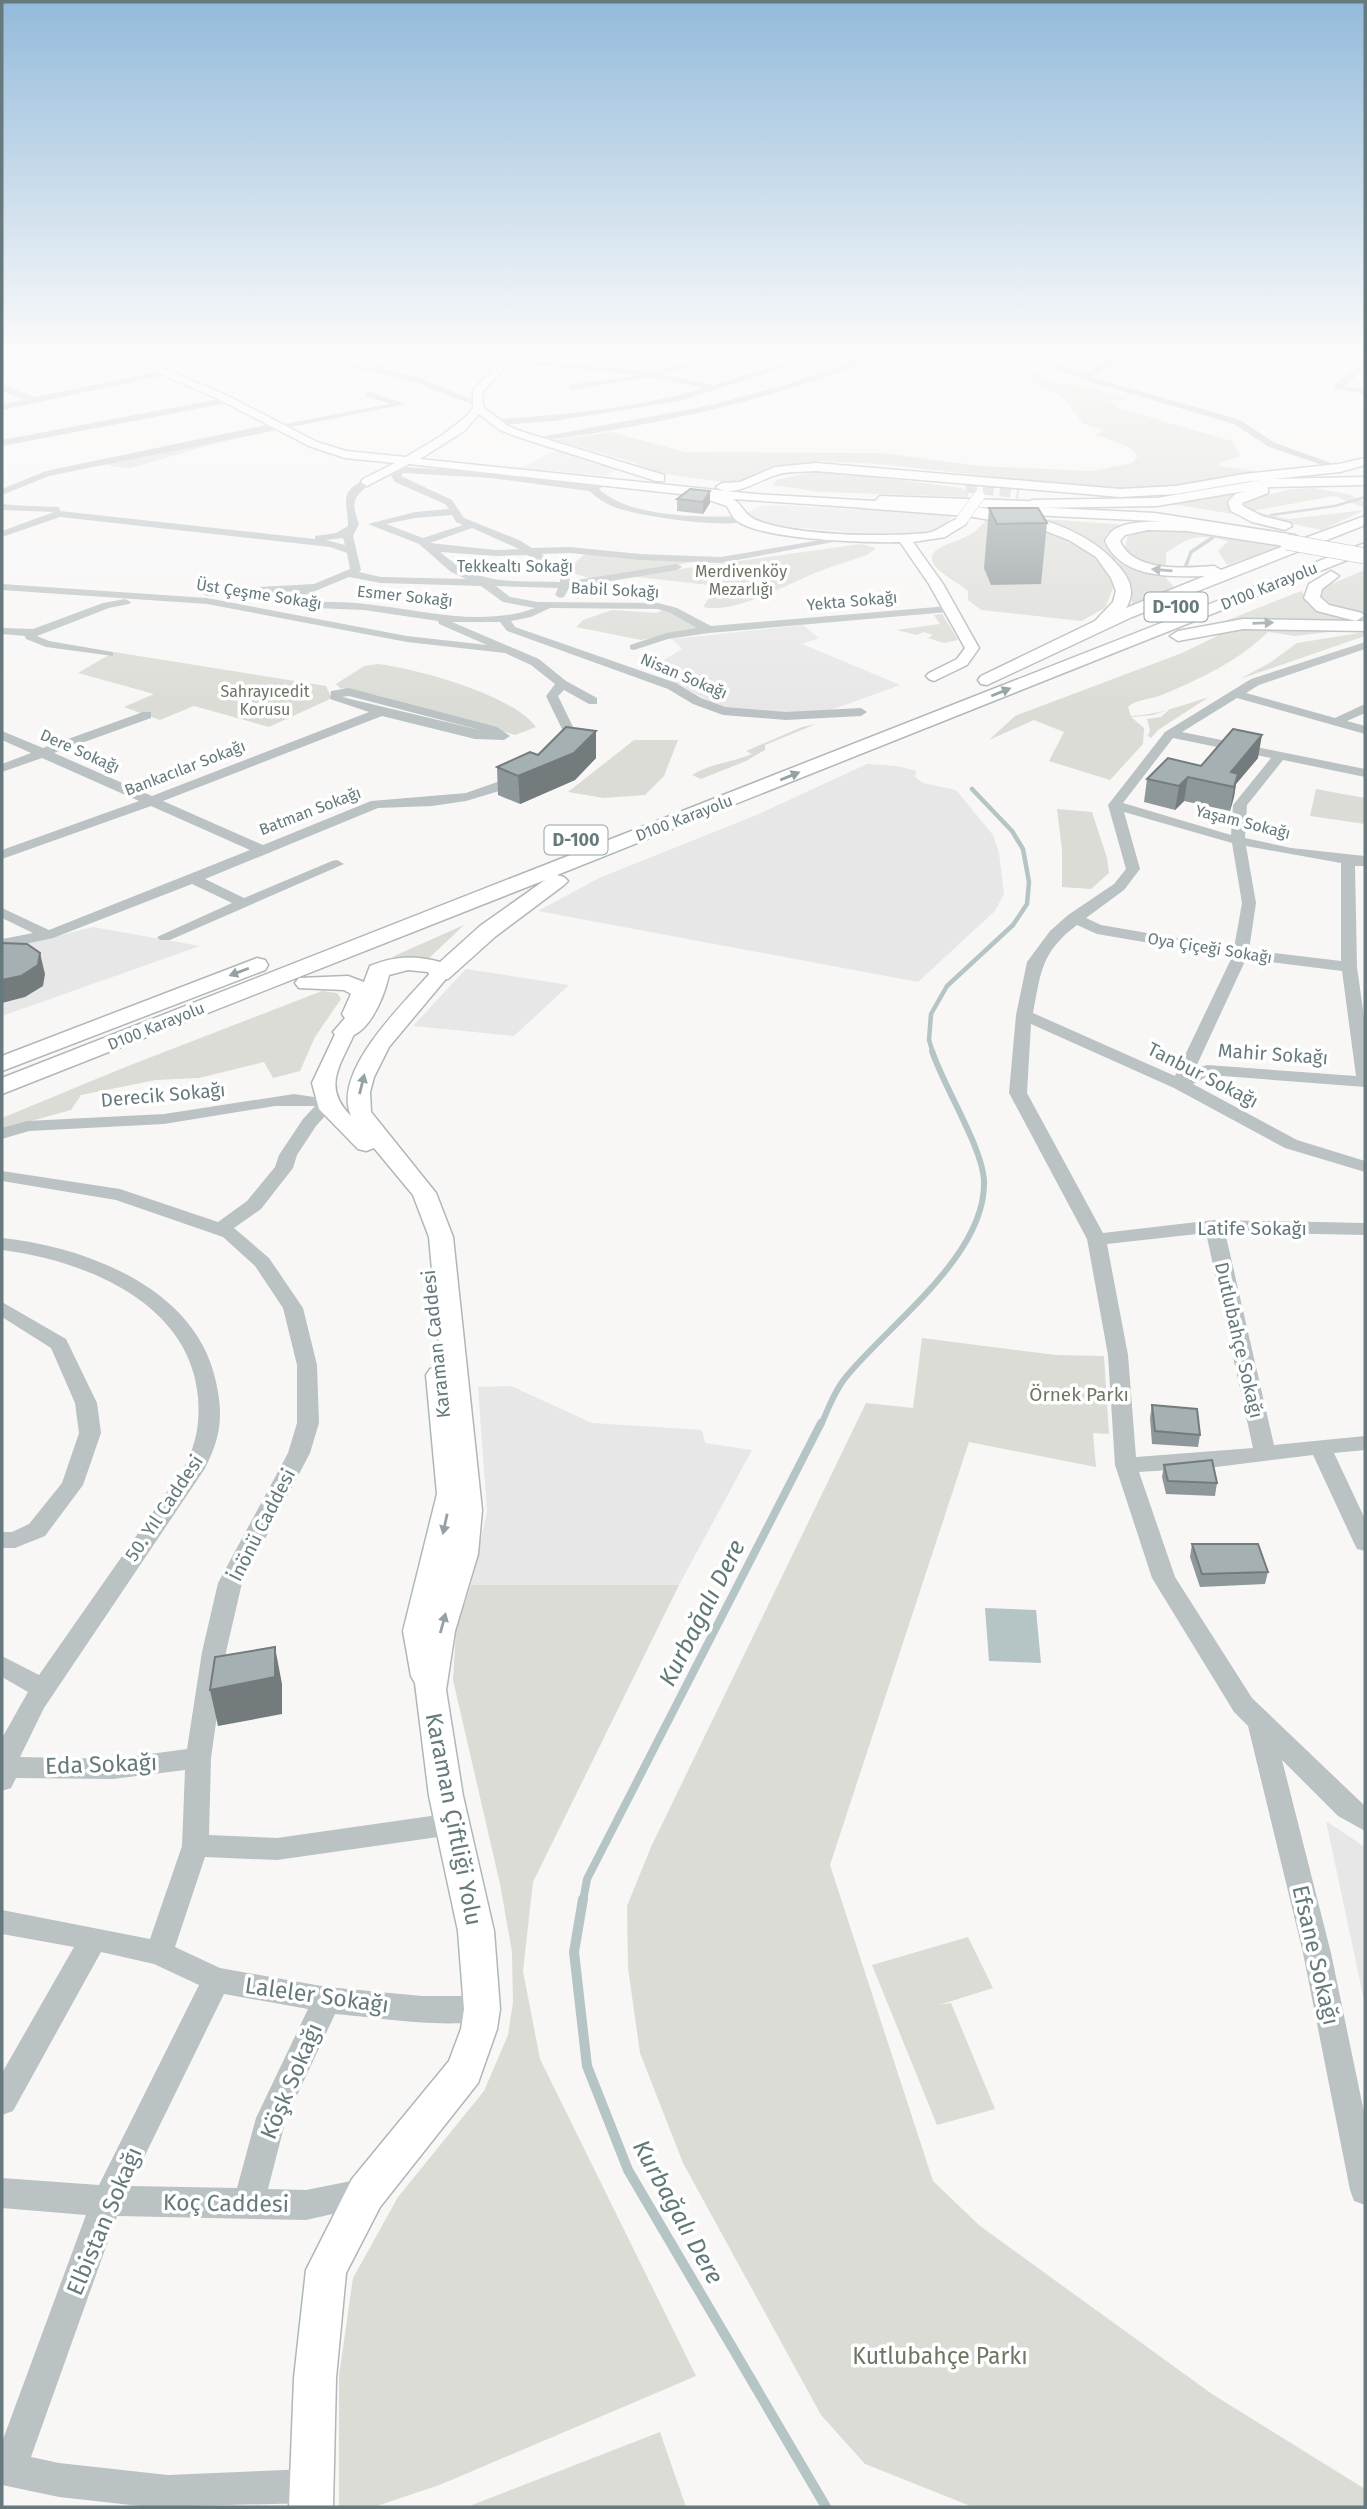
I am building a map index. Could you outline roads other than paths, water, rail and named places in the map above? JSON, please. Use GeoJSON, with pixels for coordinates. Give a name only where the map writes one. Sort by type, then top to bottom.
{"type":"FeatureCollection","features":[{"type":"Feature","properties":{"kind":"highway"},"geometry":{"type":"LineString","coordinates":[[1032,503],[1147,502],[1267,483],[1365,481]]}},
{"type":"Feature","properties":{"kind":"highway"},"geometry":{"type":"LineString","coordinates":[[1295,540],[1242,512],[1236,508],[1235,502],[1240,497],[1266,489],[1311,486],[1349,491],[1365,498]]}},
{"type":"Feature","properties":{"kind":"highway"},"geometry":{"type":"LineString","coordinates":[[867,505],[1005,517],[1048,526],[1079,540],[1105,558],[1114,569],[1125,598],[1121,606],[1092,629]]}},
{"type":"Feature","properties":{"kind":"highway"},"geometry":{"type":"LineString","coordinates":[[1295,540],[1162,525],[1120,532],[1112,541],[1122,557],[1131,563],[1156,570],[1210,571],[1295,540],[1341,529],[1365,517]]}},
{"type":"Feature","properties":{"kind":"highway","name":"D100 Karayolu"},"geometry":{"type":"LineString","coordinates":[[2,1064],[1365,533]]}},
{"type":"Feature","properties":{"kind":"highway"},"geometry":{"type":"LineString","coordinates":[[987,680],[1040,651],[1295,540]]}},
{"type":"Feature","properties":{"kind":"highway","name":"D100 Karayolu"},"geometry":{"type":"LineString","coordinates":[[2,1087],[1365,548]]}},
{"type":"Feature","properties":{"kind":"highway"},"geometry":{"type":"LineString","coordinates":[[1054,671],[1236,611],[1365,562]]}},
{"type":"Feature","properties":{"kind":"highway"},"geometry":{"type":"LineString","coordinates":[[1331,576],[1315,587],[1312,598],[1334,612],[1365,617]]}},
{"type":"Feature","properties":{"kind":"highway"},"geometry":{"type":"LineString","coordinates":[[1054,671],[1216,628],[1270,623],[1365,626]]}},
{"type":"Feature","properties":{"kind":"highway"},"geometry":{"type":"LineString","coordinates":[[2,1104],[557,881],[640,846],[726,801]]}},
{"type":"Feature","properties":{"kind":"highway"},"geometry":{"type":"LineString","coordinates":[[345,1032],[364,1010],[373,993],[378,971],[394,963],[407,961],[438,968],[440,974],[482,936],[557,881]]}},
{"type":"Feature","properties":{"kind":"highway"},"geometry":{"type":"LineString","coordinates":[[307,983],[348,983],[364,991],[363,999],[345,1032]]}},
{"type":"Feature","properties":{"kind":"highway"},"geometry":{"type":"LineString","coordinates":[[2,1047],[165,1001]]}},
{"type":"Feature","properties":{"kind":"main road"},"geometry":{"type":"LineString","coordinates":[[368,482],[388,473]]}},
{"type":"Feature","properties":{"kind":"main road"},"geometry":{"type":"LineString","coordinates":[[508,473],[594,483],[867,505]]}},
{"type":"Feature","properties":{"kind":"main road"},"geometry":{"type":"LineString","coordinates":[[594,483],[624,473]]}},
{"type":"Feature","properties":{"kind":"main road"},"geometry":{"type":"LineString","coordinates":[[645,473],[656,477]]}},
{"type":"Feature","properties":{"kind":"main road"},"geometry":{"type":"LineString","coordinates":[[722,487],[742,485],[770,473]]}},
{"type":"Feature","properties":{"kind":"main road"},"geometry":{"type":"LineString","coordinates":[[789,473],[771,477],[762,483],[770,489],[807,495]]}},
{"type":"Feature","properties":{"kind":"main road"},"geometry":{"type":"LineString","coordinates":[[865,473],[966,487]]}},
{"type":"Feature","properties":{"kind":"main road"},"geometry":{"type":"LineString","coordinates":[[870,473],[957,482],[976,486],[984,494]]}},
{"type":"Feature","properties":{"kind":"main road"},"geometry":{"type":"LineString","coordinates":[[873,473],[1022,489],[1120,493],[1176,490],[1301,473]]}},
{"type":"Feature","properties":{"kind":"main road"},"geometry":{"type":"LineString","coordinates":[[1208,485],[1147,495],[1072,497],[1007,486],[984,494],[966,521],[954,528],[937,536],[904,545],[765,527],[743,516],[724,498],[634,485],[627,479],[641,475],[722,487],[807,495],[956,503],[1157,513],[1295,540],[1365,548]]}},
{"type":"Feature","properties":{"kind":"main road"},"geometry":{"type":"LineString","coordinates":[[984,494],[1007,490],[1088,496],[1147,495]]}},
{"type":"Feature","properties":{"kind":"main road"},"geometry":{"type":"LineString","coordinates":[[743,516],[742,506],[758,502],[994,510],[1160,521],[1365,548]]}},
{"type":"Feature","properties":{"kind":"main road"},"geometry":{"type":"LineString","coordinates":[[956,503],[1032,503],[1140,509],[1266,523]]}},
{"type":"Feature","properties":{"kind":"main road"},"geometry":{"type":"LineString","coordinates":[[922,563],[921,554],[966,529],[966,521]]}},
{"type":"Feature","properties":{"kind":"main road"},"geometry":{"type":"LineString","coordinates":[[821,534],[841,540],[904,545],[944,539]]}},
{"type":"Feature","properties":{"kind":"main road"},"geometry":{"type":"LineString","coordinates":[[904,545],[922,563],[972,648],[962,662],[934,676]]}},
{"type":"Feature","properties":{"kind":"main road"},"geometry":{"type":"LineString","coordinates":[[904,545],[948,609]]}},
{"type":"Feature","properties":{"kind":"main road","name":"Karaman Çiftliği Yolu"},"geometry":{"type":"LineString","coordinates":[[310,2497],[315,2378],[326,2270],[366,2193],[465,2071],[479,2029],[482,2009],[476,1931],[452,1824],[430,1690],[440,1631],[463,1554],[468,1510],[441,1237],[424,1193],[368,1126],[360,1112],[359,1092],[363,1077],[379,1045],[440,974]]}},
{"type":"Feature","properties":{"kind":"main road"},"geometry":{"type":"LineString","coordinates":[[327,1104],[323,1083],[331,1058],[345,1032]]}},
{"type":"Feature","properties":{"kind":"main road","name":"Karaman Caddesi"},"geometry":{"type":"LineString","coordinates":[[327,1104],[380,1159],[411,1199],[426,1247],[451,1494],[418,1631],[430,1690]]}},
{"type":"Feature","properties":{"kind":"street"},"geometry":{"type":"LineString","coordinates":[[2,492],[51,473]]}},
{"type":"Feature","properties":{"kind":"street"},"geometry":{"type":"LineString","coordinates":[[398,473],[398,480],[449,502],[460,520],[515,542],[528,553],[548,561],[565,575],[565,585],[556,603]]}},
{"type":"Feature","properties":{"kind":"street"},"geometry":{"type":"LineString","coordinates":[[470,473],[594,483],[603,498],[640,511],[692,519],[743,516]]}},
{"type":"Feature","properties":{"kind":"street"},"geometry":{"type":"LineString","coordinates":[[2,631],[34,633],[107,605],[257,588],[311,587],[351,574],[356,568],[348,510],[350,498],[354,491],[368,482]]}},
{"type":"Feature","properties":{"kind":"street"},"geometry":{"type":"LineString","coordinates":[[2,507],[338,542],[351,529],[415,515],[455,512]]}},
{"type":"Feature","properties":{"kind":"street"},"geometry":{"type":"LineString","coordinates":[[2,531],[61,512]]}},
{"type":"Feature","properties":{"kind":"street"},"geometry":{"type":"LineString","coordinates":[[2,531],[47,513]]}},
{"type":"Feature","properties":{"kind":"street"},"geometry":{"type":"LineString","coordinates":[[377,524],[433,548],[470,553],[570,550],[640,557],[721,560],[841,540]]}},
{"type":"Feature","properties":{"kind":"street"},"geometry":{"type":"LineString","coordinates":[[423,542],[471,525]]}},
{"type":"Feature","properties":{"kind":"street"},"geometry":{"type":"LineString","coordinates":[[314,540],[352,551]]}},
{"type":"Feature","properties":{"kind":"street","name":"Babil Sokağı"},"geometry":{"type":"LineString","coordinates":[[433,548],[455,570],[486,584],[507,600],[522,604],[658,606],[673,610],[709,630]]}},
{"type":"Feature","properties":{"kind":"street","name":"Tekkealtı Sokağı"},"geometry":{"type":"LineString","coordinates":[[351,574],[391,580],[565,585],[721,560]]}},
{"type":"Feature","properties":{"kind":"street"},"geometry":{"type":"LineString","coordinates":[[382,589],[391,580]]}},
{"type":"Feature","properties":{"kind":"street","name":"Üst Çeşme Sokağı"},"geometry":{"type":"LineString","coordinates":[[2,587],[285,608],[450,647],[510,650]]}},
{"type":"Feature","properties":{"kind":"street"},"geometry":{"type":"LineString","coordinates":[[285,608],[311,587]]}},
{"type":"Feature","properties":{"kind":"street"},"geometry":{"type":"LineString","coordinates":[[363,607],[373,598]]}},
{"type":"Feature","properties":{"kind":"street","name":"Esmer Sokağı"},"geometry":{"type":"LineString","coordinates":[[285,608],[363,607],[423,617],[505,621],[533,615],[556,603]]}},
{"type":"Feature","properties":{"kind":"street","name":"Yekta Sokağı"},"geometry":{"type":"LineString","coordinates":[[634,647],[666,636],[709,630],[948,609]]}},
{"type":"Feature","properties":{"kind":"street"},"geometry":{"type":"LineString","coordinates":[[423,617],[466,630],[510,650],[548,670],[562,684],[593,701]]}},
{"type":"Feature","properties":{"kind":"street","name":"Nisan Sokağı"},"geometry":{"type":"LineString","coordinates":[[505,621],[512,629],[672,686],[697,701],[723,711],[786,716],[861,712]]}},
{"type":"Feature","properties":{"kind":"street"},"geometry":{"type":"LineString","coordinates":[[34,633],[30,637],[46,644],[109,654]]}},
{"type":"Feature","properties":{"kind":"street"},"geometry":{"type":"LineString","coordinates":[[1365,645],[1255,682],[1171,734],[1136,774],[1115,805],[1133,869],[1119,887],[1073,918],[1055,934],[1035,961],[1024,1015],[1018,1094],[1097,1239],[1118,1355],[1126,1465],[1164,1578],[1243,1705],[1347,1808],[1365,1820]]}},
{"type":"Feature","properties":{"kind":"street"},"geometry":{"type":"LineString","coordinates":[[550,757],[559,748],[568,729],[552,696],[562,684]]}},
{"type":"Feature","properties":{"kind":"street"},"geometry":{"type":"LineString","coordinates":[[332,690],[348,692],[382,708],[475,735],[504,736],[493,730],[382,708]]}},
{"type":"Feature","properties":{"kind":"street"},"geometry":{"type":"LineString","coordinates":[[1237,694],[1365,730]]}},
{"type":"Feature","properties":{"kind":"street","name":"Bankacılar Sokağı"},"geometry":{"type":"LineString","coordinates":[[2,855],[151,801],[382,708]]}},
{"type":"Feature","properties":{"kind":"street"},"geometry":{"type":"LineString","coordinates":[[1336,722],[1365,708]]}},
{"type":"Feature","properties":{"kind":"street"},"geometry":{"type":"LineString","coordinates":[[2,768],[147,715]]}},
{"type":"Feature","properties":{"kind":"street"},"geometry":{"type":"LineString","coordinates":[[1171,734],[1365,773]]}},
{"type":"Feature","properties":{"kind":"street","name":"Dere Sokağı"},"geometry":{"type":"LineString","coordinates":[[2,735],[260,849]]}},
{"type":"Feature","properties":{"kind":"street"},"geometry":{"type":"LineString","coordinates":[[1180,1084],[1241,954],[1249,903],[1238,839],[1241,805],[1280,756]]}},
{"type":"Feature","properties":{"kind":"street","name":"Batman Sokağı"},"geometry":{"type":"LineString","coordinates":[[2,944],[48,934],[376,804],[423,805],[450,802],[484,793],[533,771]]}},
{"type":"Feature","properties":{"kind":"street","name":"Yaşam Sokağı"},"geometry":{"type":"LineString","coordinates":[[1115,805],[1291,852],[1362,858]]}},
{"type":"Feature","properties":{"kind":"street"},"geometry":{"type":"LineString","coordinates":[[1362,858],[1348,864],[1349,967],[1360,1011],[1365,1082]]}},
{"type":"Feature","properties":{"kind":"street"},"geometry":{"type":"LineString","coordinates":[[165,937],[337,864]]}},
{"type":"Feature","properties":{"kind":"street"},"geometry":{"type":"LineString","coordinates":[[192,878],[245,904]]}},
{"type":"Feature","properties":{"kind":"street"},"geometry":{"type":"LineString","coordinates":[[2,912],[48,934]]}},
{"type":"Feature","properties":{"kind":"street","name":"Oya Çiçeği Sokağı"},"geometry":{"type":"LineString","coordinates":[[1073,918],[1097,929],[1241,954],[1349,967]]}},
{"type":"Feature","properties":{"kind":"street","name":"Tanbur Sokağı"},"geometry":{"type":"LineString","coordinates":[[1024,1015],[1180,1084],[1291,1144],[1365,1167]]}},
{"type":"Feature","properties":{"kind":"street","name":"Mahir Sokağı"},"geometry":{"type":"LineString","coordinates":[[1180,1084],[1207,1069],[1365,1082]]}},
{"type":"Feature","properties":{"kind":"street","name":"Derecik Sokağı"},"geometry":{"type":"LineString","coordinates":[[2,1134],[27,1126],[184,1117],[278,1101],[312,1099],[327,1104]]}},
{"type":"Feature","properties":{"kind":"street"},"geometry":{"type":"LineString","coordinates":[[221,1229],[254,1205],[284,1168],[288,1155],[309,1124],[327,1104]]}},
{"type":"Feature","properties":{"kind":"street","name":"İnönü Caddesi"},"geometry":{"type":"LineString","coordinates":[[2,1175],[120,1195],[230,1233],[262,1262],[293,1308],[307,1366],[308,1423],[299,1453],[230,1583],[214,1652],[198,1758],[195,1846],[159,1953]]}},
{"type":"Feature","properties":{"kind":"street","name":"Latife Sokağı"},"geometry":{"type":"LineString","coordinates":[[1097,1239],[1214,1226],[1365,1229]]}},
{"type":"Feature","properties":{"kind":"street","name":"Dutlubahçe Sokağı"},"geometry":{"type":"LineString","coordinates":[[1214,1226],[1265,1454]]}},
{"type":"Feature","properties":{"kind":"street","name":"50. Yıl Caddesi"},"geometry":{"type":"LineString","coordinates":[[2,1244],[51,1252],[99,1270],[151,1297],[175,1322],[197,1352],[211,1395],[208,1440],[187,1481],[109,1589],[43,1689],[5,1757]]}},
{"type":"Feature","properties":{"kind":"street"},"geometry":{"type":"LineString","coordinates":[[2,1308],[59,1343],[86,1403],[90,1433],[72,1485],[37,1530],[15,1539],[2,1540]]}},
{"type":"Feature","properties":{"kind":"street"},"geometry":{"type":"LineString","coordinates":[[1126,1465],[1167,1465],[1365,1443]]}},
{"type":"Feature","properties":{"kind":"street"},"geometry":{"type":"LineString","coordinates":[[1320,1446],[1365,1544]]}},
{"type":"Feature","properties":{"kind":"street"},"geometry":{"type":"LineString","coordinates":[[2,1665],[43,1689]]}},
{"type":"Feature","properties":{"kind":"street","name":"Efsane Sokağı"},"geometry":{"type":"LineString","coordinates":[[1260,1722],[1317,1953],[1365,2190]]}},
{"type":"Feature","properties":{"kind":"street","name":"Eda Sokağı"},"geometry":{"type":"LineString","coordinates":[[5,1757],[113,1769],[198,1758]]}},
{"type":"Feature","properties":{"kind":"street"},"geometry":{"type":"LineString","coordinates":[[195,1846],[277,1849],[452,1824]]}},
{"type":"Feature","properties":{"kind":"street"},"geometry":{"type":"LineString","coordinates":[[2,1923],[94,1938],[159,1953]]}},
{"type":"Feature","properties":{"kind":"street"},"geometry":{"type":"LineString","coordinates":[[2,2101],[94,1938]]}},
{"type":"Feature","properties":{"kind":"street","name":"Laleler Sokağı"},"geometry":{"type":"LineString","coordinates":[[159,1953],[216,1980],[327,2000],[422,2009],[482,2009]]}},
{"type":"Feature","properties":{"kind":"street","name":"Elbistan Sokağı"},"geometry":{"type":"LineString","coordinates":[[5,2468],[107,2202],[216,1980]]}},
{"type":"Feature","properties":{"kind":"street","name":"Köşk Sokağı"},"geometry":{"type":"LineString","coordinates":[[249,2204],[271,2118],[327,2000]]}},
{"type":"Feature","properties":{"kind":"street","name":"Koç Caddesi"},"geometry":{"type":"LineString","coordinates":[[2,2193],[107,2202],[306,2205],[366,2193]]}},
{"type":"Feature","properties":{"kind":"street"},"geometry":{"type":"LineString","coordinates":[[5,2468],[59,2480],[168,2492],[310,2497]]}},
{"type":"Feature","properties":{"kind":"waterway","name":"Kurbağalı Dere"},"geometry":{"type":"LineString","coordinates":[[1271,515],[1335,506],[1365,497]]}},
{"type":"Feature","properties":{"kind":"waterway","name":"Kurbağalı Dere"},"geometry":{"type":"LineString","coordinates":[[1185,568],[1191,552],[1212,538]]}},
{"type":"Feature","properties":{"kind":"waterway","name":"Kurbağalı Dere"},"geometry":{"type":"LineString","coordinates":[[933,1053],[929,1040],[931,1014],[947,986],[1013,925],[1027,904],[1029,882],[1023,849],[1012,831],[972,789]]}},
{"type":"Feature","properties":{"kind":"waterway","name":"Kurbağalı Dere"},"geometry":{"type":"LineString","coordinates":[[821,1425],[846,1377],[932,1287],[953,1261],[970,1235],[981,1208],[984,1180],[982,1166],[932,1051]]}},
{"type":"Feature","properties":{"kind":"waterway","name":"Kurbağalı Dere"},"geometry":{"type":"LineString","coordinates":[[583,1901],[587,1879],[821,1423]]}},
{"type":"Feature","properties":{"kind":"waterway","name":"Kurbağalı Dere"},"geometry":{"type":"LineString","coordinates":[[583,1899],[574,1952],[587,2066],[628,2170],[826,2507]]}},
{"type":"Feature","properties":{"kind":"tunnel"},"geometry":{"type":"LineString","coordinates":[[966,487],[1019,493]]}},
{"type":"Feature","properties":{"kind":"park label","name":"Merdivenköy Mezarlığı"},"geometry":{"type":"Point","coordinates":[741,580]}},
{"type":"Feature","properties":{"kind":"park label","name":"Sahrayıcedit Korusu"},"geometry":{"type":"Point","coordinates":[265,700]}},
{"type":"Feature","properties":{"kind":"park label","name":"Örnek Parkı"},"geometry":{"type":"Point","coordinates":[1079,1394]}},
{"type":"Feature","properties":{"kind":"park label","name":"Kutlubahçe Parkı"},"geometry":{"type":"Point","coordinates":[940,2356]}}]}
